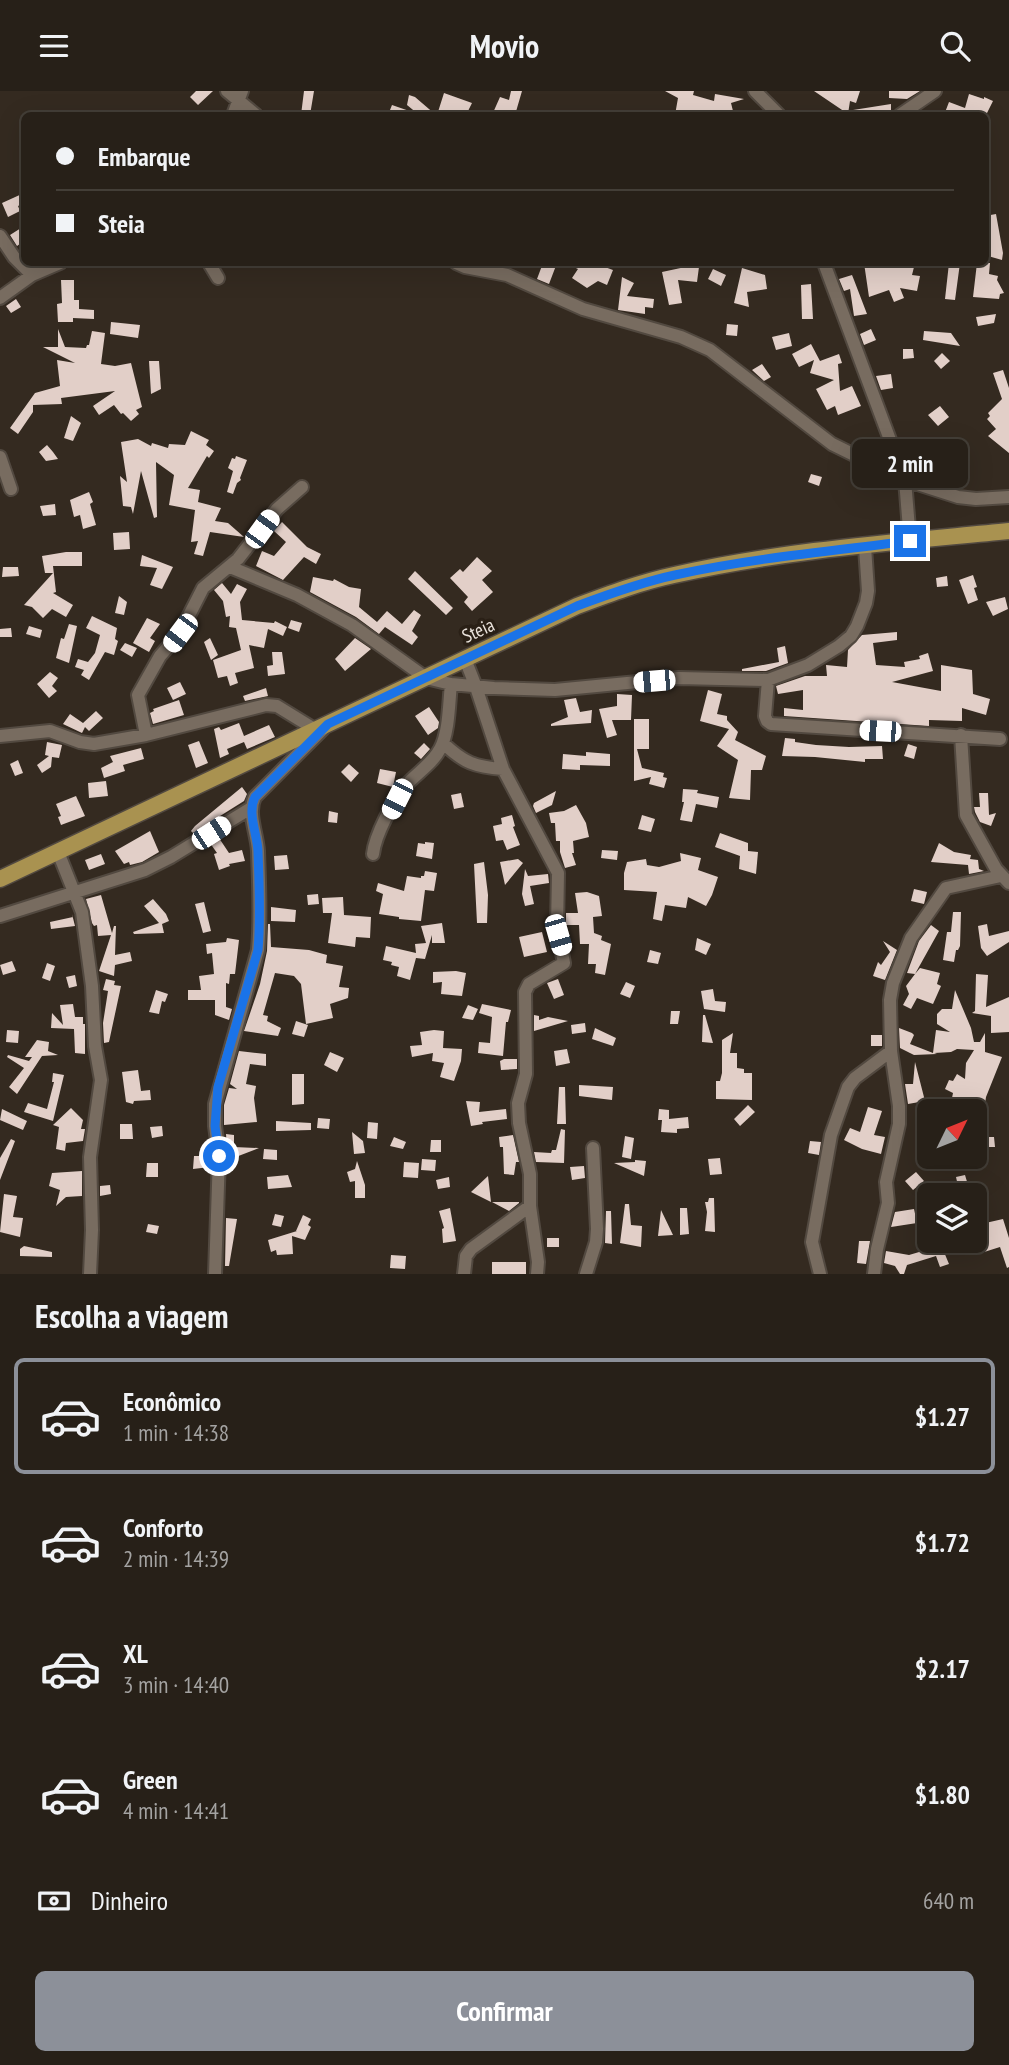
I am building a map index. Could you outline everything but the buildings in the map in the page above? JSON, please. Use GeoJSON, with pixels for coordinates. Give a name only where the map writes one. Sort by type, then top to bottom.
{"type":"FeatureCollection","features":[{"type":"Feature","properties":{"kind":"main road","name":"Steia"},"geometry":{"type":"LineString","coordinates":[[0,879],[577,606],[672,575],[772,557],[1009,531]]}},
{"type":"Feature","properties":{"kind":"street"},"geometry":{"type":"LineString","coordinates":[[228,91],[240,96],[253,112]]}},
{"type":"Feature","properties":{"kind":"street"},"geometry":{"type":"LineString","coordinates":[[755,91],[776,112]]}},
{"type":"Feature","properties":{"kind":"street"},"geometry":{"type":"LineString","coordinates":[[904,112],[935,91]]}},
{"type":"Feature","properties":{"kind":"street"},"geometry":{"type":"LineString","coordinates":[[0,236],[21,264]]}},
{"type":"Feature","properties":{"kind":"street"},"geometry":{"type":"LineString","coordinates":[[23,266],[32,275]]}},
{"type":"Feature","properties":{"kind":"street"},"geometry":{"type":"LineString","coordinates":[[0,298],[32,275],[53,266]]}},
{"type":"Feature","properties":{"kind":"street"},"geometry":{"type":"LineString","coordinates":[[211,266],[218,278]]}},
{"type":"Feature","properties":{"kind":"street"},"geometry":{"type":"LineString","coordinates":[[463,266],[507,275],[583,309],[681,337],[702,346],[832,444],[905,480],[958,497],[1009,497]]}},
{"type":"Feature","properties":{"kind":"street"},"geometry":{"type":"LineString","coordinates":[[825,266],[905,480],[910,541]]}},
{"type":"Feature","properties":{"kind":"street"},"geometry":{"type":"LineString","coordinates":[[0,457],[11,489]]}},
{"type":"Feature","properties":{"kind":"street"},"geometry":{"type":"LineString","coordinates":[[146,735],[139,704],[140,689],[159,656],[180,633],[203,588],[230,566],[277,509],[302,487]]}},
{"type":"Feature","properties":{"kind":"street"},"geometry":{"type":"LineString","coordinates":[[230,566],[297,595],[352,625],[426,678],[476,687],[555,690],[679,678],[768,680],[808,665],[833,651],[850,636],[863,614],[868,591],[865,547]]}},
{"type":"Feature","properties":{"kind":"street"},"geometry":{"type":"LineString","coordinates":[[465,659],[503,769],[558,873],[557,928],[564,963],[529,984],[525,992],[526,1074],[518,1103],[519,1123],[530,1174],[530,1206],[538,1262],[537,1274]]}},
{"type":"Feature","properties":{"kind":"street"},"geometry":{"type":"LineString","coordinates":[[768,680],[765,716],[771,724],[1000,739]]}},
{"type":"Feature","properties":{"kind":"street"},"geometry":{"type":"LineString","coordinates":[[373,854],[374,844],[401,792],[439,752],[443,743],[451,684]]}},
{"type":"Feature","properties":{"kind":"street"},"geometry":{"type":"LineString","coordinates":[[0,736],[50,731],[94,744],[146,735],[266,705],[277,706],[322,727],[255,797],[251,808],[258,847],[258,950],[215,1104],[219,1156],[215,1274]]}},
{"type":"Feature","properties":{"kind":"street"},"geometry":{"type":"LineString","coordinates":[[874,1274],[888,1203],[887,1182],[899,1124],[891,1051],[890,1000],[893,983],[911,938],[946,888],[1005,879],[966,815],[961,735]]}},
{"type":"Feature","properties":{"kind":"street"},"geometry":{"type":"LineString","coordinates":[[443,743],[465,761],[480,768],[503,769]]}},
{"type":"Feature","properties":{"kind":"street"},"geometry":{"type":"LineString","coordinates":[[0,916],[74,891],[127,877],[162,862],[251,808]]}},
{"type":"Feature","properties":{"kind":"street"},"geometry":{"type":"LineString","coordinates":[[58,852],[82,912],[92,986],[95,1046],[101,1080],[90,1157],[90,1274]]}},
{"type":"Feature","properties":{"kind":"street"},"geometry":{"type":"LineString","coordinates":[[820,1274],[812,1242],[831,1135],[841,1105],[855,1078],[891,1051]]}},
{"type":"Feature","properties":{"kind":"street"},"geometry":{"type":"LineString","coordinates":[[586,1274],[596,1242],[597,1229],[593,1148]]}},
{"type":"Feature","properties":{"kind":"street"},"geometry":{"type":"LineString","coordinates":[[464,1274],[464,1264],[471,1249],[530,1206]]}},
{"type":"Feature","properties":{"kind":"route"},"geometry":{"type":"LineString","coordinates":[[219,1156],[215,1126],[218,1087],[258,950],[258,847],[251,808],[255,797],[328,724],[577,606],[621,590],[672,575],[723,565],[910,541]]}}]}
